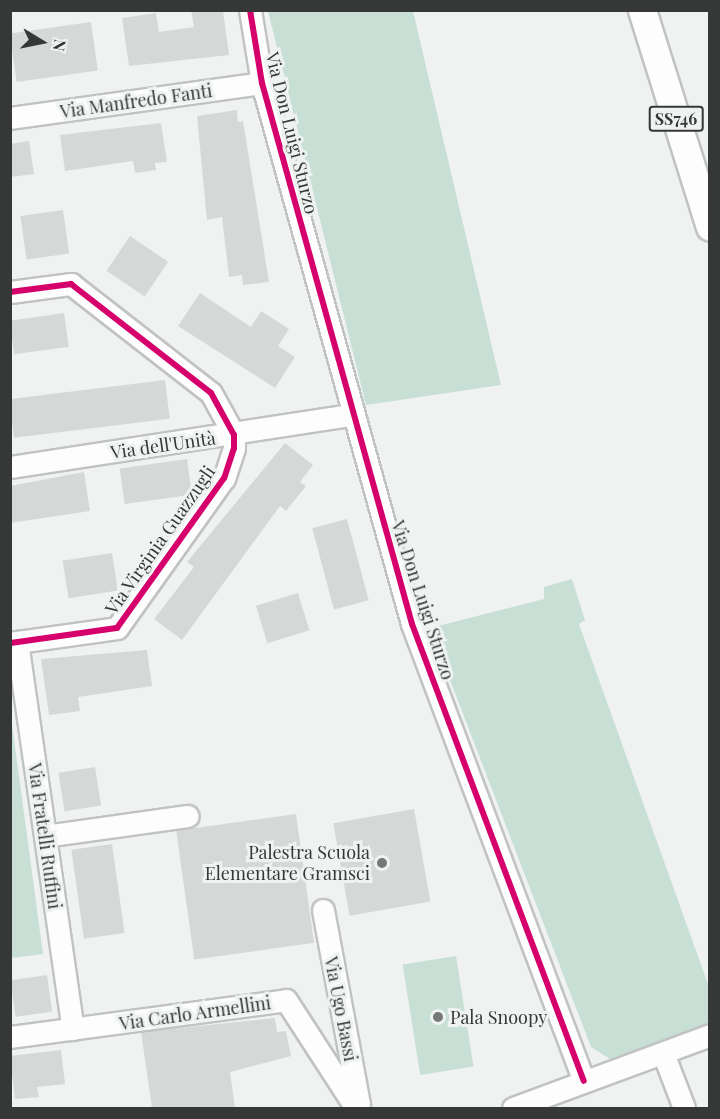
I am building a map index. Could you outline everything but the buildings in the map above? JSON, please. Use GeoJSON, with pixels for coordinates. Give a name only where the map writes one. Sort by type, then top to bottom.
{"type":"FeatureCollection","features":[{"type":"Feature","properties":{"kind":"main road","name":"SS746"},"geometry":{"type":"LineString","coordinates":[[642,10],[710,227]]}},
{"type":"Feature","properties":{"kind":"street","name":"Via Don Luigi Sturzo"},"geometry":{"type":"LineString","coordinates":[[250,10],[262,83],[350,415],[412,624],[584,1080]]}},
{"type":"Feature","properties":{"kind":"street","name":"Via Manfredo Fanti"},"geometry":{"type":"LineString","coordinates":[[10,118],[262,83]]}},
{"type":"Feature","properties":{"kind":"street"},"geometry":{"type":"LineString","coordinates":[[10,292],[71,284],[212,393],[234,435]]}},
{"type":"Feature","properties":{"kind":"street","name":"Via dell'Unità"},"geometry":{"type":"LineString","coordinates":[[10,467],[234,435],[350,415]]}},
{"type":"Feature","properties":{"kind":"street","name":"Via Virginia Guazzugli"},"geometry":{"type":"LineString","coordinates":[[14,642],[117,628],[224,478],[234,435]]}},
{"type":"Feature","properties":{"kind":"street","name":"Via Fratelli Ruffini"},"geometry":{"type":"LineString","coordinates":[[14,642],[73,1029]]}},
{"type":"Feature","properties":{"kind":"street"},"geometry":{"type":"LineString","coordinates":[[45,836],[188,816]]}},
{"type":"Feature","properties":{"kind":"street","name":"Via Ugo Bassi"},"geometry":{"type":"LineString","coordinates":[[322,910],[358,1108]]}},
{"type":"Feature","properties":{"kind":"street","name":"Via Carlo Armellini"},"geometry":{"type":"LineString","coordinates":[[10,1038],[286,1000],[358,1108]]}},
{"type":"Feature","properties":{"kind":"street"},"geometry":{"type":"LineString","coordinates":[[513,1108],[710,1035]]}},
{"type":"Feature","properties":{"kind":"street"},"geometry":{"type":"LineString","coordinates":[[663,1053],[684,1108]]}},
{"type":"Feature","properties":{"kind":"green space"},"geometry":{"type":"Polygon","coordinates":[[[268,11],[413,11],[501,385],[366,405],[268,11]]]}},
{"type":"Feature","properties":{"kind":"green space"},"geometry":{"type":"Polygon","coordinates":[[[572,579],[585,620],[579,624],[709,987],[709,1024],[610,1059],[591,1047],[430,628],[544,599],[544,587],[572,579]]]}},
{"type":"Feature","properties":{"kind":"green space"},"geometry":{"type":"Polygon","coordinates":[[[11,717],[43,954],[10,958],[11,717]]]}},
{"type":"Feature","properties":{"kind":"green space","name":"Pala Snoopy"},"geometry":{"type":"Polygon","coordinates":[[[456,956],[474,1067],[420,1075],[403,964],[456,956]]]}},
{"type":"Feature","properties":{"kind":"cycle path"},"geometry":{"type":"LineString","coordinates":[[250,10],[262,83],[412,624],[584,1081]]}},
{"type":"Feature","properties":{"kind":"cycle path"},"geometry":{"type":"LineString","coordinates":[[10,292],[71,284],[211,393],[234,435],[234,448],[224,478],[117,628],[10,643]]}},
{"type":"Feature","properties":{"kind":"place","name":"Palestra Scuola Elementare Gramsci"},"geometry":{"type":"Point","coordinates":[382,863]}},
{"type":"Feature","properties":{"kind":"place","name":"Pala Snoopy"},"geometry":{"type":"Point","coordinates":[438,1017]}}]}
